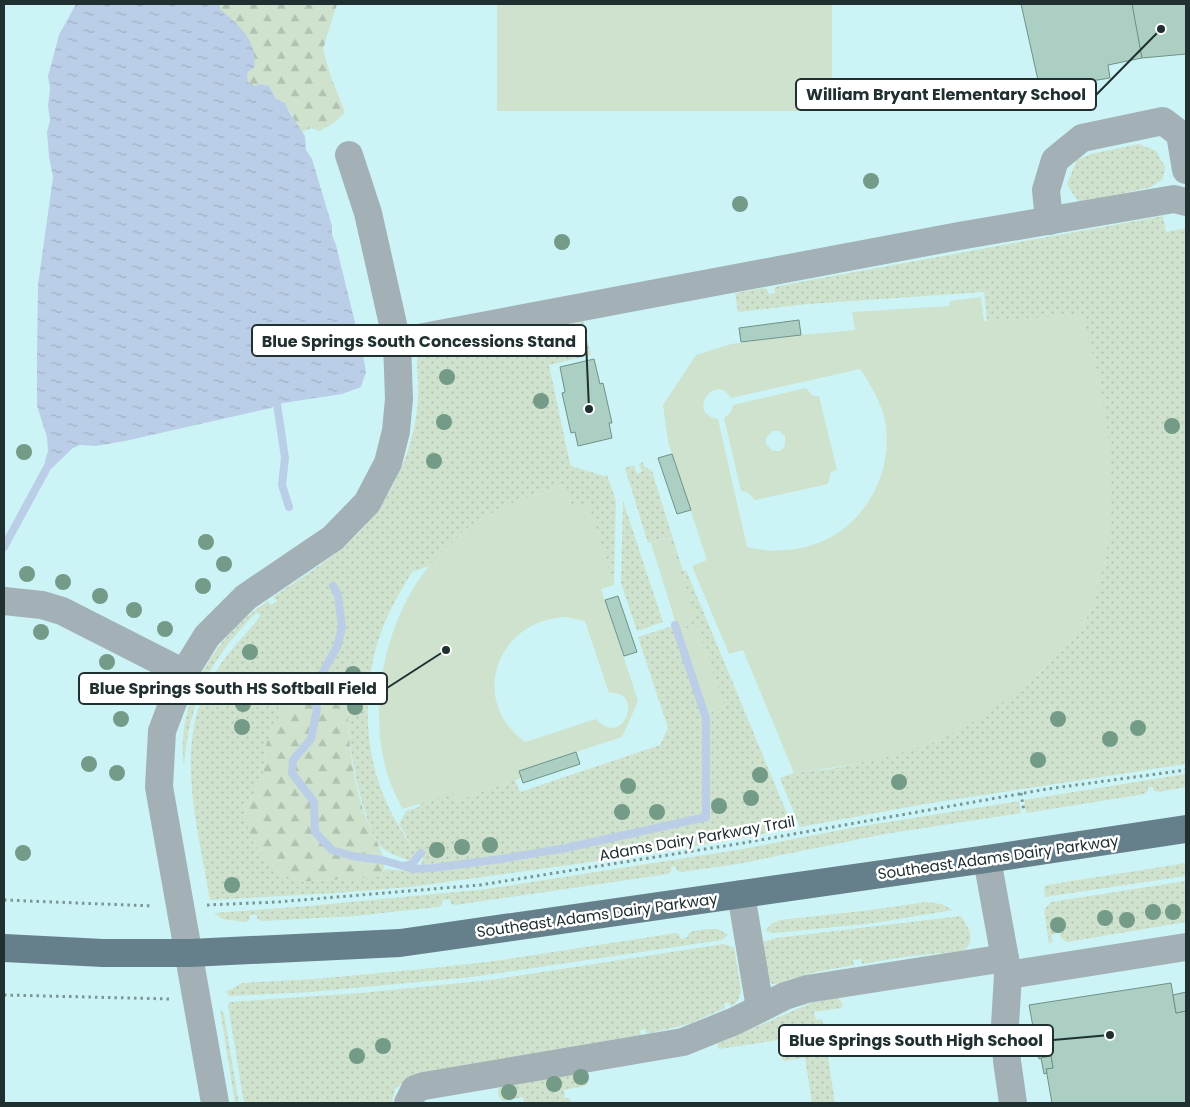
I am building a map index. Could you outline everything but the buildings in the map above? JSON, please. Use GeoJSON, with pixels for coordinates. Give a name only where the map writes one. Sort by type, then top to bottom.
{"type":"FeatureCollection","features":[{"type":"Feature","properties":{"kind":"main road","name":"Southeast Adams Dairy Parkway"},"geometry":{"type":"LineString","coordinates":[[4,948],[103,953],[190,953],[400,943],[1186,829]]}},
{"type":"Feature","properties":{"kind":"street"},"geometry":{"type":"LineString","coordinates":[[1049,221],[1046,190],[1055,160],[1082,138],[1163,121],[1180,134],[1186,170]]}},
{"type":"Feature","properties":{"kind":"street"},"geometry":{"type":"LineString","coordinates":[[215,1103],[190,953],[159,787],[162,731],[184,672],[207,636],[246,597],[333,538],[367,503],[388,462],[396,431],[399,399],[397,342],[368,213],[349,156]]}},
{"type":"Feature","properties":{"kind":"street"},"geometry":{"type":"LineString","coordinates":[[397,342],[959,236],[1174,199],[1186,202]]}},
{"type":"Feature","properties":{"kind":"street"},"geometry":{"type":"LineString","coordinates":[[4,601],[42,605],[62,611],[184,672]]}},
{"type":"Feature","properties":{"kind":"street"},"geometry":{"type":"LineString","coordinates":[[987,859],[1007,966],[1005,1025],[1007,1061],[1013,1103]]}},
{"type":"Feature","properties":{"kind":"street"},"geometry":{"type":"LineString","coordinates":[[741,894],[760,1008]]}},
{"type":"Feature","properties":{"kind":"street"},"geometry":{"type":"LineString","coordinates":[[408,1103],[415,1089],[424,1086],[683,1042],[736,1021],[786,996],[822,986],[1186,947]]}},
{"type":"Feature","properties":{"kind":"path","name":"Adams Dairy Parkway Trail"},"geometry":{"type":"LineString","coordinates":[[209,905],[277,902],[480,885],[646,859],[798,830],[1021,793],[1186,770]]}},
{"type":"Feature","properties":{"kind":"path"},"geometry":{"type":"LineString","coordinates":[[1021,793],[1024,812]]}},
{"type":"Feature","properties":{"kind":"path"},"geometry":{"type":"LineString","coordinates":[[4,900],[156,906]]}},
{"type":"Feature","properties":{"kind":"path"},"geometry":{"type":"LineString","coordinates":[[4,995],[179,1000]]}},
{"type":"Feature","properties":{"kind":"green space"},"geometry":{"type":"Polygon","coordinates":[[[220,4],[337,4],[323,49],[331,77],[345,112],[334,123],[319,131],[311,128],[301,132],[285,103],[276,99],[269,86],[261,84],[254,86],[248,83],[247,73],[220,9],[220,4]]]}},
{"type":"Feature","properties":{"kind":"green space"},"geometry":{"type":"Polygon","coordinates":[[[497,4],[832,4],[832,111],[497,111],[497,4]]]}},
{"type":"Feature","properties":{"kind":"green space"},"geometry":{"type":"Polygon","coordinates":[[[1139,144],[1156,151],[1165,167],[1163,179],[1151,187],[1081,203],[1074,196],[1067,184],[1077,160],[1091,154],[1139,144]]]}},
{"type":"Feature","properties":{"kind":"green space"},"geometry":{"type":"Polygon","coordinates":[[[1163,216],[1166,232],[1186,228],[1186,764],[925,804],[800,827],[780,778],[794,773],[836,768],[886,757],[934,742],[1039,673],[1084,623],[1105,562],[1111,489],[1106,421],[1098,375],[1082,315],[987,321],[984,292],[809,304],[738,312],[735,293],[763,288],[767,289],[769,294],[775,293],[774,288],[778,286],[1163,216]]]}},
{"type":"Feature","properties":{"kind":"green space"},"geometry":{"type":"Polygon","coordinates":[[[981,297],[984,321],[1082,315],[1100,387],[1107,424],[1110,462],[1111,500],[1109,537],[1102,574],[1091,609],[1084,623],[1038,673],[1022,688],[967,726],[926,745],[891,756],[850,765],[794,773],[743,650],[729,654],[692,566],[707,560],[668,442],[663,405],[696,355],[731,344],[855,330],[852,312],[949,306],[950,301],[981,297]],[[860,369],[731,398],[724,391],[717,389],[706,397],[704,410],[709,416],[718,419],[747,547],[763,550],[780,550],[812,545],[846,527],[860,513],[871,497],[880,479],[887,441],[885,421],[881,407],[860,369]]]}},
{"type":"Feature","properties":{"kind":"green space"},"geometry":{"type":"Polygon","coordinates":[[[583,321],[591,355],[549,365],[570,464],[604,476],[607,475],[616,501],[614,585],[588,504],[572,508],[564,484],[510,504],[465,530],[429,566],[413,570],[392,607],[380,636],[373,660],[369,685],[369,736],[373,761],[389,808],[414,850],[399,824],[406,811],[419,807],[420,803],[453,792],[457,801],[515,780],[520,792],[660,745],[668,728],[638,637],[673,626],[705,719],[703,815],[532,851],[473,860],[421,865],[424,854],[422,851],[418,852],[411,861],[387,851],[376,840],[362,803],[355,774],[350,745],[347,700],[341,702],[336,699],[323,676],[305,674],[295,695],[281,713],[265,748],[263,776],[245,810],[253,842],[280,873],[294,878],[295,882],[378,877],[382,875],[385,869],[421,871],[475,866],[596,844],[708,820],[707,712],[724,706],[697,625],[679,631],[677,627],[695,621],[669,537],[648,543],[625,468],[634,465],[637,474],[642,472],[639,464],[643,462],[644,466],[652,471],[683,571],[686,570],[793,828],[721,842],[410,887],[210,900],[192,784],[191,755],[194,727],[202,699],[215,673],[260,616],[257,612],[226,647],[214,664],[205,682],[191,720],[184,766],[183,742],[186,718],[191,698],[209,660],[235,628],[251,613],[268,601],[271,605],[277,601],[273,597],[348,543],[362,529],[387,496],[405,459],[416,419],[418,399],[417,361],[419,355],[430,349],[549,328],[553,328],[553,333],[560,331],[560,326],[583,321]]]}},
{"type":"Feature","properties":{"kind":"green space"},"geometry":{"type":"Polygon","coordinates":[[[806,388],[813,396],[819,396],[837,470],[831,472],[828,484],[755,500],[747,492],[741,491],[724,418],[731,412],[733,405],[806,388]],[[773,431],[766,438],[766,444],[773,451],[780,451],[785,446],[785,436],[779,431],[773,431]]]}},
{"type":"Feature","properties":{"kind":"green space"},"geometry":{"type":"Polygon","coordinates":[[[565,484],[572,508],[588,503],[614,585],[601,589],[638,701],[622,737],[519,771],[521,778],[457,801],[453,793],[403,809],[391,784],[383,756],[379,727],[380,697],[384,668],[391,639],[401,612],[414,587],[431,564],[465,531],[500,509],[565,484]],[[566,617],[542,622],[522,632],[507,647],[498,665],[494,685],[498,706],[508,725],[525,742],[596,719],[606,727],[615,727],[622,723],[626,716],[628,708],[626,700],[620,694],[609,693],[585,621],[566,617]]]}},
{"type":"Feature","properties":{"kind":"green space"},"geometry":{"type":"Polygon","coordinates":[[[623,501],[663,622],[637,631],[621,583],[623,501]]]}},
{"type":"Feature","properties":{"kind":"green space"},"geometry":{"type":"Polygon","coordinates":[[[669,537],[696,621],[677,627],[651,543],[669,537]]]}},
{"type":"Feature","properties":{"kind":"green space"},"geometry":{"type":"Polygon","coordinates":[[[697,625],[724,706],[707,712],[679,631],[697,625]]]}},
{"type":"Feature","properties":{"kind":"green space"},"geometry":{"type":"Polygon","coordinates":[[[315,669],[333,696],[341,702],[347,700],[352,765],[359,797],[383,857],[384,869],[382,875],[378,877],[295,882],[294,878],[280,873],[253,842],[248,828],[245,810],[263,776],[265,748],[271,732],[281,713],[295,695],[305,674],[315,669]]]}},
{"type":"Feature","properties":{"kind":"green space"},"geometry":{"type":"Polygon","coordinates":[[[1186,774],[1186,787],[1159,792],[1154,791],[1153,787],[1148,787],[1148,791],[1145,794],[1026,813],[1024,800],[1186,774]]]}},
{"type":"Feature","properties":{"kind":"green space"},"geometry":{"type":"Polygon","coordinates":[[[1019,801],[1021,813],[885,834],[738,864],[682,872],[677,871],[675,866],[671,867],[671,872],[668,874],[456,905],[451,904],[450,899],[442,900],[442,905],[438,907],[355,916],[263,921],[257,919],[257,915],[250,915],[250,920],[246,922],[222,919],[214,913],[487,889],[743,849],[851,828],[1019,801]]]}},
{"type":"Feature","properties":{"kind":"green space"},"geometry":{"type":"Polygon","coordinates":[[[1186,863],[1186,876],[1045,897],[1044,887],[1047,885],[1186,863]]]}},
{"type":"Feature","properties":{"kind":"green space"},"geometry":{"type":"Polygon","coordinates":[[[1186,881],[1186,922],[1067,942],[1061,938],[1059,933],[1051,935],[1053,941],[1049,944],[1044,910],[1051,902],[1186,881]]]}},
{"type":"Feature","properties":{"kind":"green space"},"geometry":{"type":"Polygon","coordinates":[[[926,902],[941,904],[953,910],[874,923],[775,933],[765,931],[771,924],[780,920],[926,902]]]}},
{"type":"Feature","properties":{"kind":"green space"},"geometry":{"type":"Polygon","coordinates":[[[961,916],[967,925],[970,935],[967,948],[962,951],[904,957],[862,964],[861,959],[853,960],[854,965],[811,973],[777,984],[772,984],[768,978],[763,942],[776,938],[961,916]]]}},
{"type":"Feature","properties":{"kind":"green space"},"geometry":{"type":"Polygon","coordinates":[[[718,929],[728,935],[722,940],[472,977],[311,992],[229,996],[226,992],[242,983],[315,979],[495,961],[676,933],[679,934],[681,939],[688,937],[688,934],[693,931],[718,929]]]}},
{"type":"Feature","properties":{"kind":"green space"},"geometry":{"type":"Polygon","coordinates":[[[723,944],[734,947],[741,989],[739,997],[733,1005],[731,1006],[728,1002],[724,1004],[725,1008],[689,1024],[647,1034],[645,1029],[640,1030],[641,1035],[409,1078],[395,1089],[392,1103],[244,1103],[228,1005],[230,1002],[361,993],[490,980],[723,944]]]}},
{"type":"Feature","properties":{"kind":"green space"},"geometry":{"type":"Polygon","coordinates":[[[838,997],[843,1005],[841,1008],[814,1012],[816,1020],[822,1019],[835,1103],[812,1103],[805,1058],[784,1061],[778,1040],[719,1049],[717,1044],[811,1003],[838,997]]]}},
{"type":"Feature","properties":{"kind":"green space"},"geometry":{"type":"Polygon","coordinates":[[[220,1009],[224,1014],[239,1103],[235,1103],[220,1009]]]}},
{"type":"Feature","properties":{"kind":"green space"},"geometry":{"type":"Polygon","coordinates":[[[585,1072],[588,1076],[588,1083],[585,1086],[564,1090],[565,1098],[569,1098],[572,1103],[524,1103],[523,1097],[503,1101],[498,1094],[500,1087],[585,1072]]]}},
{"type":"Feature","properties":{"kind":"water"},"geometry":{"type":"Polygon","coordinates":[[[76,4],[220,4],[220,9],[246,34],[253,49],[254,58],[254,67],[247,73],[248,82],[254,86],[261,84],[269,86],[276,99],[285,103],[305,136],[306,150],[312,159],[332,226],[332,235],[363,355],[366,372],[361,387],[342,394],[277,404],[271,408],[125,441],[96,446],[80,445],[73,448],[52,468],[45,461],[48,451],[47,437],[37,406],[37,357],[38,285],[53,177],[47,132],[50,121],[48,76],[59,35],[76,4]]]}},
{"type":"Feature","properties":{"kind":"waterway"},"geometry":{"type":"LineString","coordinates":[[277,404],[285,458],[282,485],[289,507]]}},
{"type":"Feature","properties":{"kind":"waterway"},"geometry":{"type":"LineString","coordinates":[[4,547],[49,464]]}},
{"type":"Feature","properties":{"kind":"waterway"},"geometry":{"type":"LineString","coordinates":[[333,586],[338,595],[342,627],[337,647],[316,684],[315,701],[317,709],[311,739],[293,760],[292,773],[314,802],[315,832],[332,850],[352,856],[382,860],[413,869],[501,859],[566,848],[706,817],[706,718],[675,625]]}},
{"type":"Feature","properties":{"kind":"waterway"},"geometry":{"type":"LineString","coordinates":[[404,866],[412,864],[421,853]]}},
{"type":"Feature","properties":{"kind":"place","name":"William Bryant Elementary School"},"geometry":{"type":"Point","coordinates":[1161,29]}},
{"type":"Feature","properties":{"kind":"place","name":"Blue Springs South Concessions Stand"},"geometry":{"type":"Point","coordinates":[589,409]}},
{"type":"Feature","properties":{"kind":"place","name":"Blue Springs South HS Softball Field"},"geometry":{"type":"Point","coordinates":[446,650]}},
{"type":"Feature","properties":{"kind":"place","name":"Blue Springs South High School"},"geometry":{"type":"Point","coordinates":[1110,1035]}}]}
